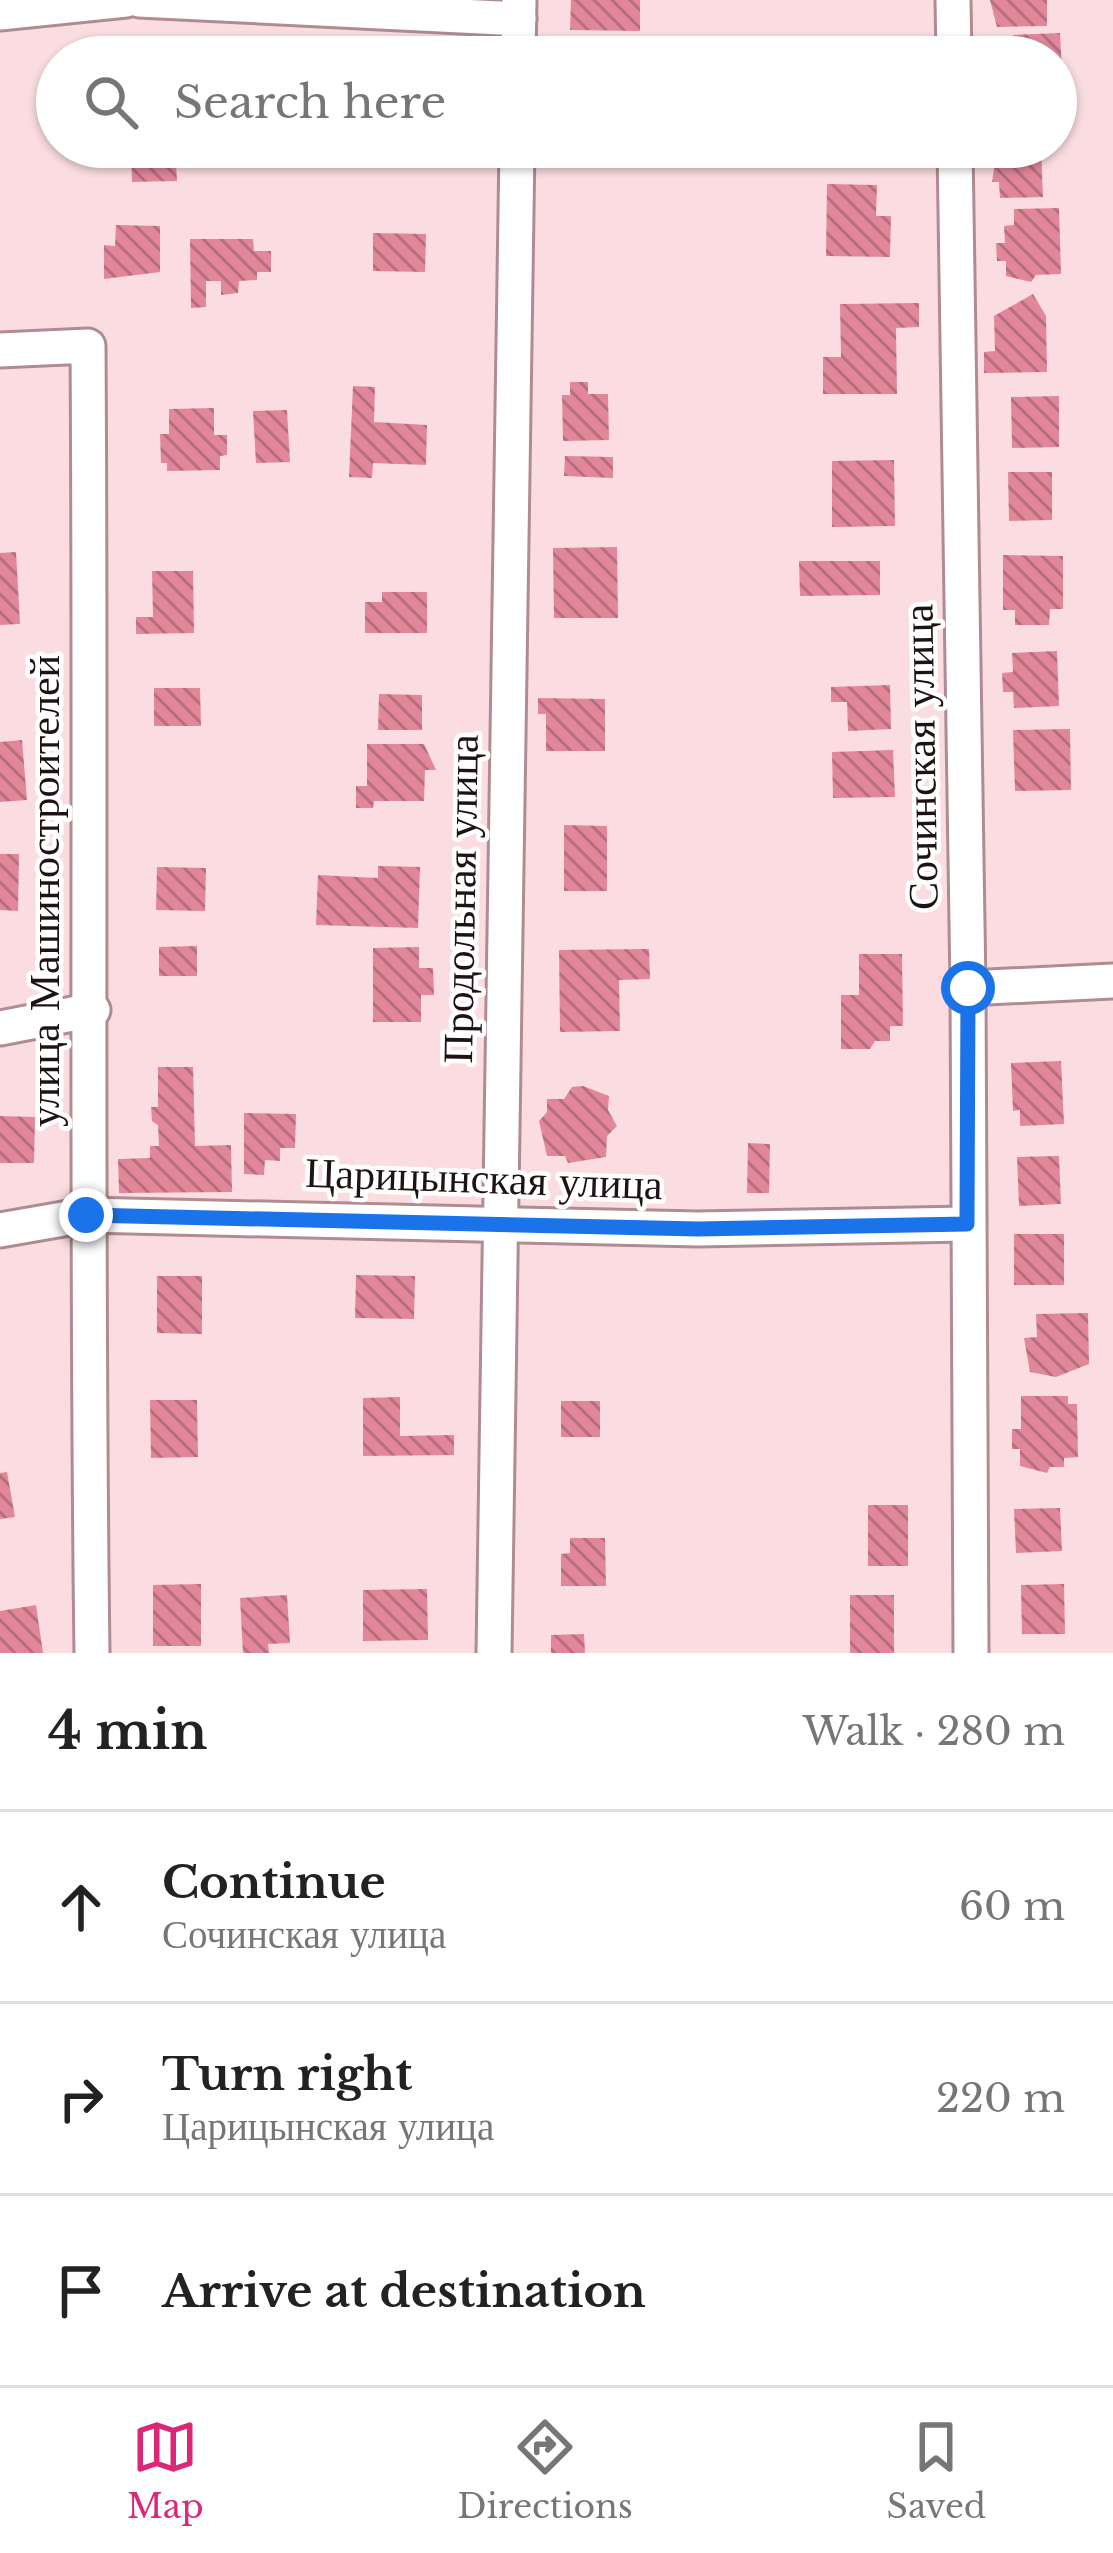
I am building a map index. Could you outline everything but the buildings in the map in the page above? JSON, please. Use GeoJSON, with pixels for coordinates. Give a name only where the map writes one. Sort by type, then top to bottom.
{"type":"FeatureCollection","features":[{"type":"Feature","properties":{"kind":"street"},"geometry":{"type":"LineString","coordinates":[[0,13],[126,0]]}},
{"type":"Feature","properties":{"kind":"street"},"geometry":{"type":"LineString","coordinates":[[139,0],[519,9]]}},
{"type":"Feature","properties":{"kind":"street"},"geometry":{"type":"LineString","coordinates":[[953,0],[954,36]]}},
{"type":"Feature","properties":{"kind":"street","name":"Продольная улица"},"geometry":{"type":"LineString","coordinates":[[494,1653],[517,168]]}},
{"type":"Feature","properties":{"kind":"street","name":"Сочинская улица"},"geometry":{"type":"LineString","coordinates":[[955,168],[968,988],[970,1653]]}},
{"type":"Feature","properties":{"kind":"street","name":"улица Машиностроителей"},"geometry":{"type":"LineString","coordinates":[[0,350],[88,346],[93,1010],[86,1215],[92,1653]]}},
{"type":"Feature","properties":{"kind":"street"},"geometry":{"type":"LineString","coordinates":[[968,988],[1113,981]]}},
{"type":"Feature","properties":{"kind":"street"},"geometry":{"type":"LineString","coordinates":[[0,1028],[93,1010]]}},
{"type":"Feature","properties":{"kind":"street","name":"Царицынская улица"},"geometry":{"type":"LineString","coordinates":[[0,1229],[86,1215],[500,1220],[698,1229],[967,1224]]}},
{"type":"Feature","properties":{"kind":"route"},"geometry":{"type":"LineString","coordinates":[[86,1215],[500,1220],[698,1229],[967,1224],[968,988]]}}]}
